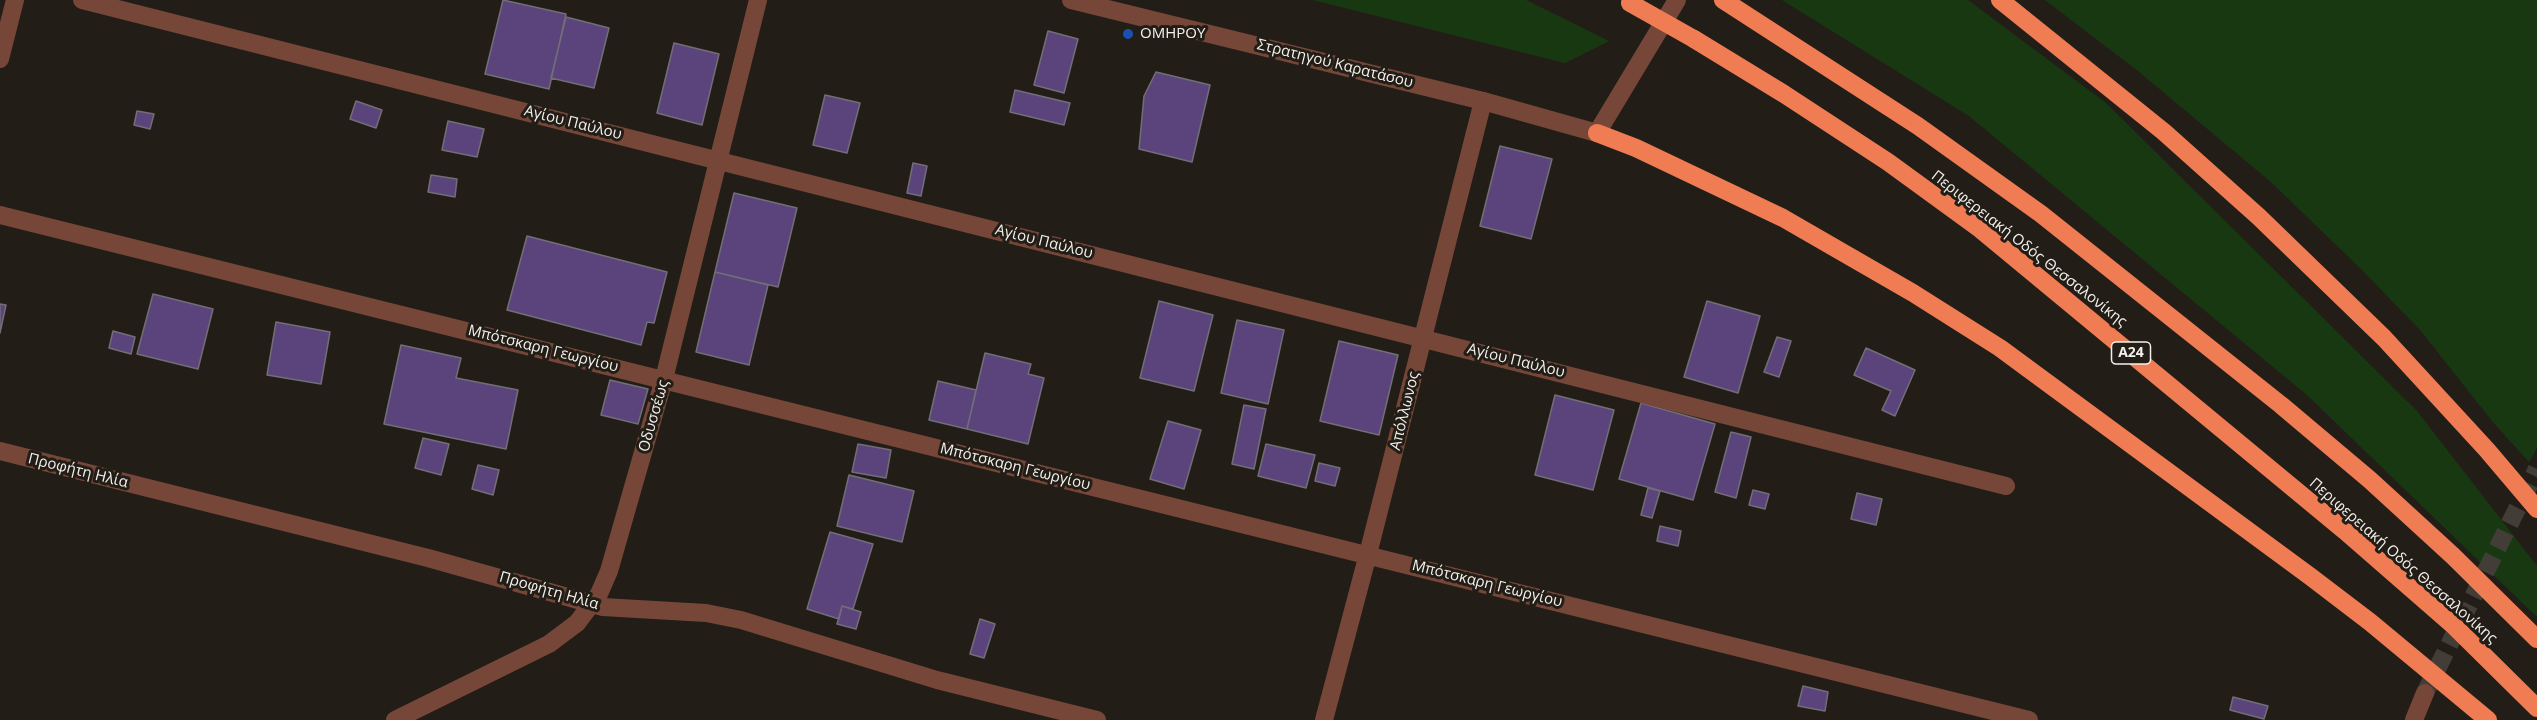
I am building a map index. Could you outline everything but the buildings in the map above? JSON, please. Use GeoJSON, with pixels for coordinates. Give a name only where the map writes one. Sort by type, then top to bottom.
{"type":"FeatureCollection","features":[{"type":"Feature","properties":{"kind":"highway","name":"Περιφερειακή Οδός Θεσσαλονίκης"},"geometry":{"type":"LineString","coordinates":[[1723,0],[1918,126],[2041,214],[2281,405],[2370,480],[2453,556],[2537,639]]}},
{"type":"Feature","properties":{"kind":"highway"},"geometry":{"type":"LineString","coordinates":[[2000,0],[2164,132],[2259,217],[2391,345],[2487,450],[2537,509]]}},
{"type":"Feature","properties":{"kind":"highway","name":"Περιφερειακή Οδός Θεσσαλονίκης"},"geometry":{"type":"LineString","coordinates":[[1630,3],[1784,94],[1888,162],[1980,229],[2345,531],[2454,626],[2537,708]]}},
{"type":"Feature","properties":{"kind":"highway"},"geometry":{"type":"LineString","coordinates":[[1597,133],[1636,148],[1783,218],[1913,292],[1991,342],[2067,395],[2328,590],[2488,720]]}},
{"type":"Feature","properties":{"kind":"street"},"geometry":{"type":"LineString","coordinates":[[0,59],[15,0]]}},
{"type":"Feature","properties":{"kind":"street","name":"Αγίου Παύλου"},"geometry":{"type":"LineString","coordinates":[[82,0],[2006,486]]}},
{"type":"Feature","properties":{"kind":"street","name":"Οδυσσέως"},"geometry":{"type":"LineString","coordinates":[[395,720],[549,644],[577,622],[593,604],[609,571],[664,380],[758,0]]}},
{"type":"Feature","properties":{"kind":"street","name":"Στρατηγού Καρατάσου"},"geometry":{"type":"LineString","coordinates":[[1071,0],[1483,100],[1597,133]]}},
{"type":"Feature","properties":{"kind":"street"},"geometry":{"type":"LineString","coordinates":[[1597,133],[1677,0]]}},
{"type":"Feature","properties":{"kind":"street","name":"Απόλλωνος"},"geometry":{"type":"LineString","coordinates":[[1324,720],[1424,338],[1483,100]]}},
{"type":"Feature","properties":{"kind":"street","name":"Μπότσκαρη Γεωργίου"},"geometry":{"type":"LineString","coordinates":[[0,215],[2029,720]]}},
{"type":"Feature","properties":{"kind":"street","name":"Προφήτη Ηλία"},"geometry":{"type":"LineString","coordinates":[[0,451],[428,558],[593,604],[621,609],[706,613],[741,620],[938,680],[1097,720]]}},
{"type":"Feature","properties":{"kind":"street"},"geometry":{"type":"LineString","coordinates":[[2414,720],[2425,693]]}},
{"type":"Feature","properties":{"kind":"green space"},"geometry":{"type":"Polygon","coordinates":[[[1313,0],[1526,0],[1609,41],[1565,63],[1313,0]]]}},
{"type":"Feature","properties":{"kind":"green space"},"geometry":{"type":"Polygon","coordinates":[[[1782,0],[1968,0],[2106,103],[2417,411],[2537,566],[2537,617],[2307,395],[1969,116],[1782,0]]]}},
{"type":"Feature","properties":{"kind":"green space"},"geometry":{"type":"Polygon","coordinates":[[[2045,0],[2537,0],[2537,448],[2529,462],[2492,421],[2421,331],[2271,182],[2138,71],[2045,0]]]}},
{"type":"Feature","properties":{"kind":"tunnel"},"geometry":{"type":"LineString","coordinates":[[2425,693],[2537,469]]}},
{"type":"Feature","properties":{"kind":"place","name":"ΟΜΗΡΟΥ"},"geometry":{"type":"Point","coordinates":[1128,34]}}]}
